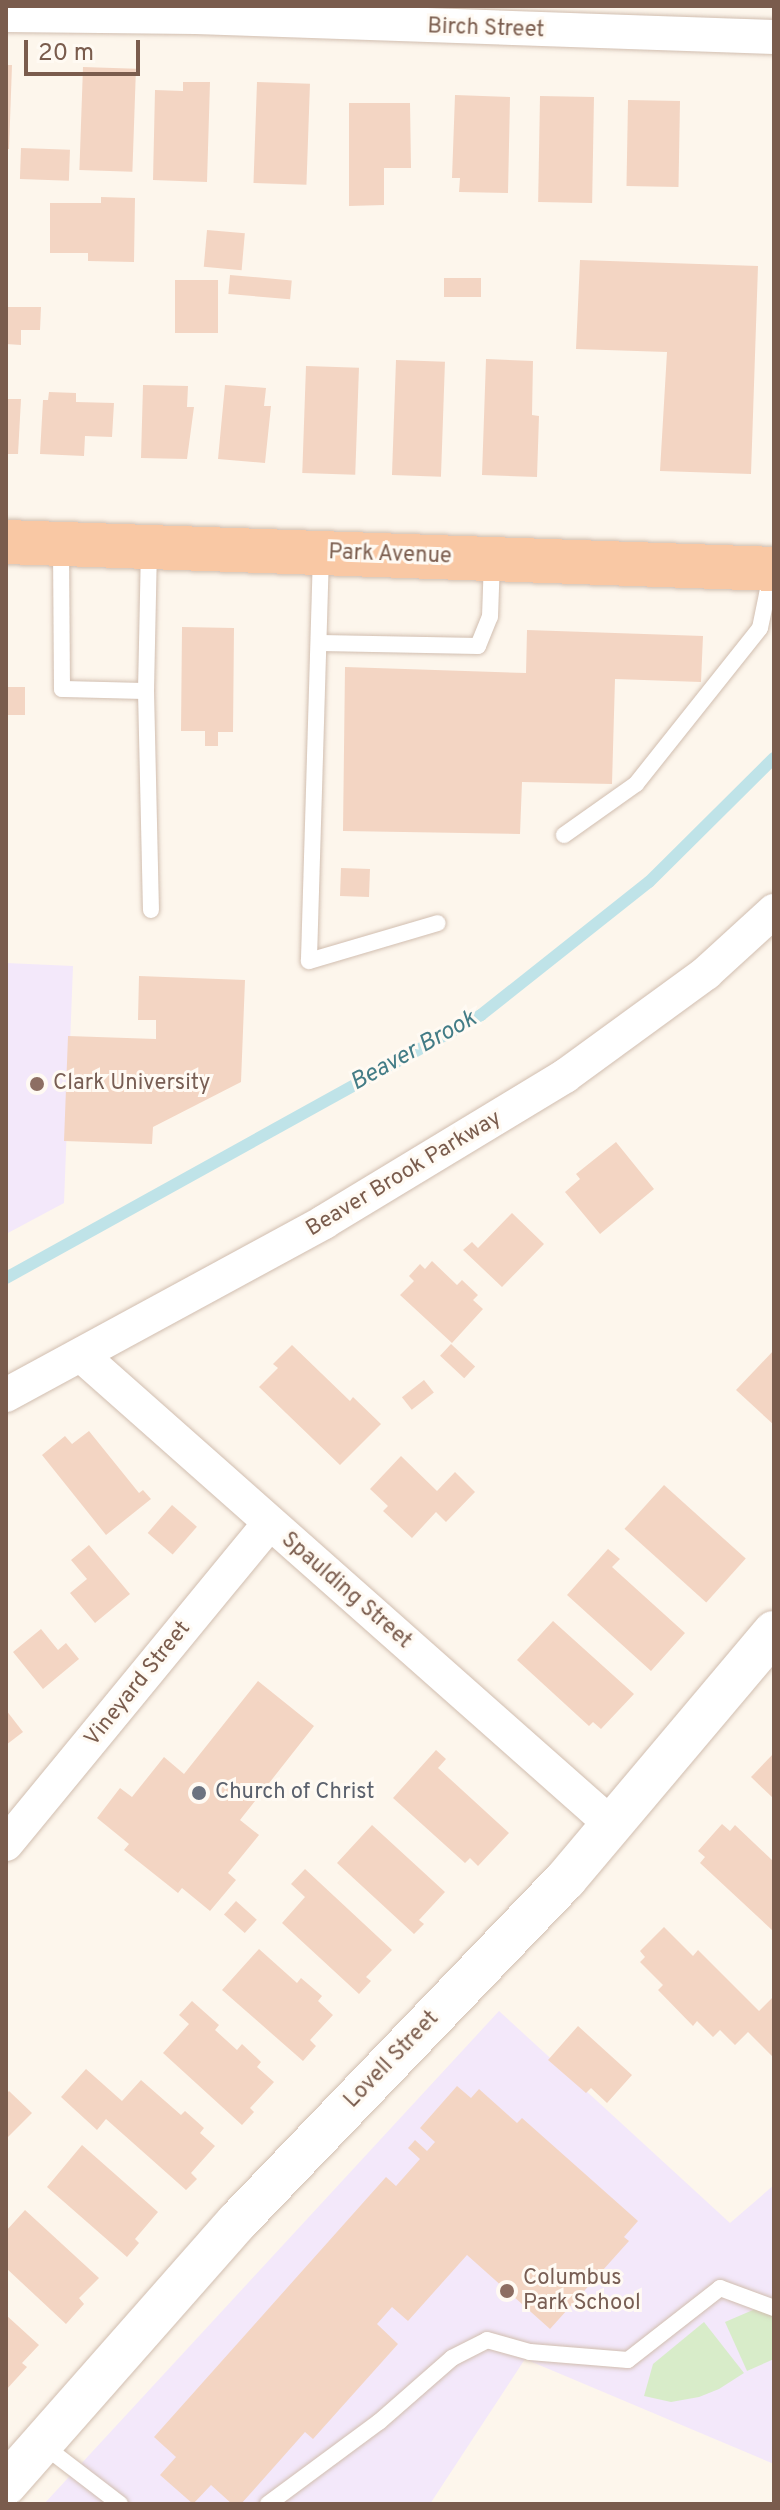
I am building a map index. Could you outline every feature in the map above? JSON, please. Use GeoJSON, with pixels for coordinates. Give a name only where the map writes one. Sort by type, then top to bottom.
{"type":"FeatureCollection","features":[{"type":"Feature","properties":{"kind":"highway","name":"Park Avenue"},"geometry":{"type":"LineString","coordinates":[[6,542],[773,569]]}},
{"type":"Feature","properties":{"kind":"street","name":"Birch Street"},"geometry":{"type":"LineString","coordinates":[[6,15],[196,17],[774,37]]}},
{"type":"Feature","properties":{"kind":"street","name":"Beaver Brook Parkway"},"geometry":{"type":"LineString","coordinates":[[6,1395],[324,1222],[565,1076],[706,973],[774,911]]}},
{"type":"Feature","properties":{"kind":"street","name":"Spaulding Street"},"geometry":{"type":"LineString","coordinates":[[81,1355],[613,1826]]}},
{"type":"Feature","properties":{"kind":"street","name":"Vineyard Street"},"geometry":{"type":"LineString","coordinates":[[6,1844],[269,1524]]}},
{"type":"Feature","properties":{"kind":"street","name":"Lovell Street"},"geometry":{"type":"LineString","coordinates":[[6,2484],[237,2222],[613,1826],[773,1636]]}},
{"type":"Feature","properties":{"kind":"lane"},"geometry":{"type":"LineString","coordinates":[[61,543],[62,689],[146,691]]}},
{"type":"Feature","properties":{"kind":"lane"},"geometry":{"type":"LineString","coordinates":[[149,547],[146,691],[151,910]]}},
{"type":"Feature","properties":{"kind":"lane"},"geometry":{"type":"LineString","coordinates":[[321,553],[321,643],[309,961],[438,923]]}},
{"type":"Feature","properties":{"kind":"lane"},"geometry":{"type":"LineString","coordinates":[[321,643],[478,646],[490,617],[492,559]]}},
{"type":"Feature","properties":{"kind":"lane"},"geometry":{"type":"LineString","coordinates":[[564,835],[636,784],[760,628],[773,569]]}},
{"type":"Feature","properties":{"kind":"lane"},"geometry":{"type":"LineString","coordinates":[[268,2504],[379,2422],[452,2358],[487,2340],[530,2352],[628,2360],[720,2288],[774,2308]]}},
{"type":"Feature","properties":{"kind":"lane"},"geometry":{"type":"LineString","coordinates":[[43,2445],[120,2504]]}},
{"type":"Feature","properties":{"kind":"shaded area","name":"Clark University"},"geometry":{"type":"Polygon","coordinates":[[[6,963],[73,966],[64,1203],[6,1234],[6,963]]]}},
{"type":"Feature","properties":{"kind":"shaded area","name":"Columbus Park School"},"geometry":{"type":"Polygon","coordinates":[[[499,2011],[730,2223],[774,2185],[774,2464],[525,2359],[430,2504],[44,2504],[499,2011]]]}},
{"type":"Feature","properties":{"kind":"green space"},"geometry":{"type":"Polygon","coordinates":[[[774,2301],[774,2359],[747,2371],[725,2322],[774,2301]]]}},
{"type":"Feature","properties":{"kind":"green space"},"geometry":{"type":"Polygon","coordinates":[[[704,2322],[744,2373],[699,2397],[671,2402],[644,2396],[653,2364],[704,2322]]]}},
{"type":"Feature","properties":{"kind":"building"},"geometry":{"type":"Polygon","coordinates":[[[6,65],[12,65],[9,149],[6,149],[6,65]]]}},
{"type":"Feature","properties":{"kind":"building"},"geometry":{"type":"Polygon","coordinates":[[[83,67],[136,69],[132,172],[79,170],[83,67]]]}},
{"type":"Feature","properties":{"kind":"building"},"geometry":{"type":"Polygon","coordinates":[[[183,82],[210,82],[207,182],[153,180],[155,90],[183,91],[183,82]]]}},
{"type":"Feature","properties":{"kind":"building"},"geometry":{"type":"Polygon","coordinates":[[[257,82],[310,84],[306,185],[253,183],[257,82]]]}},
{"type":"Feature","properties":{"kind":"building"},"geometry":{"type":"Polygon","coordinates":[[[455,95],[510,97],[508,193],[459,192],[460,178],[452,178],[455,95]]]}},
{"type":"Feature","properties":{"kind":"building"},"geometry":{"type":"Polygon","coordinates":[[[540,96],[594,97],[592,203],[538,202],[540,96]]]}},
{"type":"Feature","properties":{"kind":"building"},"geometry":{"type":"Polygon","coordinates":[[[628,100],[680,101],[678,187],[626,186],[628,100]]]}},
{"type":"Feature","properties":{"kind":"building"},"geometry":{"type":"Polygon","coordinates":[[[349,103],[410,103],[411,168],[384,168],[384,205],[349,206],[349,103]]]}},
{"type":"Feature","properties":{"kind":"building"},"geometry":{"type":"Polygon","coordinates":[[[21,148],[70,150],[69,181],[20,179],[21,148]]]}},
{"type":"Feature","properties":{"kind":"building"},"geometry":{"type":"Polygon","coordinates":[[[101,197],[135,198],[134,262],[88,261],[88,253],[50,253],[50,203],[101,203],[101,197]]]}},
{"type":"Feature","properties":{"kind":"building"},"geometry":{"type":"Polygon","coordinates":[[[207,230],[245,233],[242,270],[204,267],[207,230]]]}},
{"type":"Feature","properties":{"kind":"building"},"geometry":{"type":"Polygon","coordinates":[[[580,260],[758,266],[751,474],[660,471],[667,352],[576,349],[580,260]]]}},
{"type":"Feature","properties":{"kind":"building"},"geometry":{"type":"Polygon","coordinates":[[[230,275],[292,280],[290,299],[228,294],[230,275]]]}},
{"type":"Feature","properties":{"kind":"building"},"geometry":{"type":"Polygon","coordinates":[[[444,278],[481,278],[481,297],[444,297],[444,278]]]}},
{"type":"Feature","properties":{"kind":"building"},"geometry":{"type":"Polygon","coordinates":[[[175,280],[218,280],[218,333],[175,333],[175,280]]]}},
{"type":"Feature","properties":{"kind":"building"},"geometry":{"type":"Polygon","coordinates":[[[6,307],[41,307],[40,330],[21,330],[21,345],[6,344],[6,307]]]}},
{"type":"Feature","properties":{"kind":"building"},"geometry":{"type":"Polygon","coordinates":[[[486,359],[533,361],[532,415],[539,416],[537,477],[482,475],[486,359]]]}},
{"type":"Feature","properties":{"kind":"building"},"geometry":{"type":"Polygon","coordinates":[[[396,360],[445,362],[441,477],[392,475],[396,360]]]}},
{"type":"Feature","properties":{"kind":"building"},"geometry":{"type":"Polygon","coordinates":[[[306,366],[359,368],[355,475],[302,473],[306,366]]]}},
{"type":"Feature","properties":{"kind":"building"},"geometry":{"type":"Polygon","coordinates":[[[143,385],[188,386],[187,407],[194,407],[187,459],[141,458],[143,385]]]}},
{"type":"Feature","properties":{"kind":"building"},"geometry":{"type":"Polygon","coordinates":[[[225,385],[266,388],[264,406],[271,406],[265,463],[218,459],[225,385]]]}},
{"type":"Feature","properties":{"kind":"building"},"geometry":{"type":"Polygon","coordinates":[[[49,392],[76,393],[76,402],[114,403],[112,437],[85,436],[84,456],[40,454],[43,400],[48,400],[49,392]]]}},
{"type":"Feature","properties":{"kind":"building"},"geometry":{"type":"Polygon","coordinates":[[[6,399],[21,399],[18,454],[6,454],[6,399]]]}},
{"type":"Feature","properties":{"kind":"building"},"geometry":{"type":"Polygon","coordinates":[[[182,627],[234,628],[233,732],[218,732],[218,746],[205,746],[205,731],[181,731],[182,627]]]}},
{"type":"Feature","properties":{"kind":"building"},"geometry":{"type":"Polygon","coordinates":[[[527,630],[703,636],[701,682],[615,679],[612,784],[522,782],[520,834],[343,831],[345,667],[526,673],[527,630]]]}},
{"type":"Feature","properties":{"kind":"building"},"geometry":{"type":"Polygon","coordinates":[[[6,687],[25,687],[25,715],[6,715],[6,687]]]}},
{"type":"Feature","properties":{"kind":"building"},"geometry":{"type":"Polygon","coordinates":[[[341,868],[370,869],[369,897],[340,896],[341,868]]]}},
{"type":"Feature","properties":{"kind":"building"},"geometry":{"type":"Polygon","coordinates":[[[139,976],[245,980],[241,1082],[153,1127],[152,1144],[64,1141],[68,1036],[156,1039],[156,1020],[138,1020],[139,976]]]}},
{"type":"Feature","properties":{"kind":"building"},"geometry":{"type":"Polygon","coordinates":[[[616,1142],[654,1189],[600,1234],[565,1192],[580,1179],[576,1174],[616,1142]]]}},
{"type":"Feature","properties":{"kind":"building"},"geometry":{"type":"Polygon","coordinates":[[[512,1213],[544,1244],[502,1287],[463,1250],[472,1242],[478,1248],[512,1213]]]}},
{"type":"Feature","properties":{"kind":"building"},"geometry":{"type":"Polygon","coordinates":[[[432,1261],[457,1285],[462,1280],[478,1295],[473,1300],[483,1309],[452,1343],[400,1295],[414,1281],[409,1276],[420,1264],[425,1269],[432,1261]]]}},
{"type":"Feature","properties":{"kind":"building"},"geometry":{"type":"Polygon","coordinates":[[[451,1344],[475,1367],[464,1378],[440,1356],[451,1344]]]}},
{"type":"Feature","properties":{"kind":"building"},"geometry":{"type":"Polygon","coordinates":[[[292,1345],[350,1401],[353,1397],[381,1424],[340,1465],[259,1387],[278,1368],[273,1364],[292,1345]]]}},
{"type":"Feature","properties":{"kind":"building"},"geometry":{"type":"Polygon","coordinates":[[[774,1350],[774,1425],[736,1390],[774,1350]]]}},
{"type":"Feature","properties":{"kind":"building"},"geometry":{"type":"Polygon","coordinates":[[[424,1380],[434,1393],[412,1410],[402,1397],[424,1380]]]}},
{"type":"Feature","properties":{"kind":"building"},"geometry":{"type":"Polygon","coordinates":[[[89,1431],[139,1493],[143,1490],[151,1499],[106,1535],[42,1455],[65,1436],[72,1444],[89,1431]]]}},
{"type":"Feature","properties":{"kind":"building"},"geometry":{"type":"Polygon","coordinates":[[[401,1456],[437,1491],[455,1472],[475,1492],[446,1522],[436,1512],[412,1538],[383,1511],[388,1506],[370,1489],[401,1456]]]}},
{"type":"Feature","properties":{"kind":"building"},"geometry":{"type":"Polygon","coordinates":[[[664,1485],[746,1559],[706,1602],[625,1529],[664,1485]]]}},
{"type":"Feature","properties":{"kind":"building"},"geometry":{"type":"Polygon","coordinates":[[[172,1505],[197,1527],[173,1555],[148,1533],[172,1505]]]}},
{"type":"Feature","properties":{"kind":"building"},"geometry":{"type":"Polygon","coordinates":[[[89,1545],[130,1594],[95,1623],[70,1593],[87,1579],[71,1560],[89,1545]]]}},
{"type":"Feature","properties":{"kind":"building"},"geometry":{"type":"Polygon","coordinates":[[[608,1549],[620,1559],[612,1567],[685,1633],[651,1671],[567,1595],[608,1549]]]}},
{"type":"Feature","properties":{"kind":"building"},"geometry":{"type":"Polygon","coordinates":[[[553,1621],[634,1694],[601,1729],[593,1722],[589,1726],[517,1660],[553,1621]]]}},
{"type":"Feature","properties":{"kind":"building"},"geometry":{"type":"Polygon","coordinates":[[[41,1629],[58,1650],[66,1643],[79,1659],[43,1689],[13,1652],[41,1629]]]}},
{"type":"Feature","properties":{"kind":"building","name":"Church of Christ"},"geometry":{"type":"Polygon","coordinates":[[[258,1681],[314,1726],[240,1820],[259,1835],[228,1873],[236,1880],[210,1911],[182,1888],[178,1893],[124,1850],[129,1844],[97,1818],[120,1788],[132,1797],[164,1757],[184,1774],[258,1681]]]}},
{"type":"Feature","properties":{"kind":"building"},"geometry":{"type":"Polygon","coordinates":[[[6,1710],[23,1732],[6,1745],[6,1710]]]}},
{"type":"Feature","properties":{"kind":"building"},"geometry":{"type":"Polygon","coordinates":[[[436,1750],[446,1759],[438,1768],[509,1833],[478,1866],[470,1858],[465,1863],[393,1798],[436,1750]]]}},
{"type":"Feature","properties":{"kind":"building"},"geometry":{"type":"Polygon","coordinates":[[[774,1753],[774,1799],[751,1777],[774,1753]]]}},
{"type":"Feature","properties":{"kind":"building"},"geometry":{"type":"Polygon","coordinates":[[[722,1824],[730,1831],[735,1825],[774,1862],[772,1930],[700,1863],[705,1857],[698,1851],[722,1824]]]}},
{"type":"Feature","properties":{"kind":"building"},"geometry":{"type":"Polygon","coordinates":[[[372,1825],[445,1892],[419,1920],[424,1924],[414,1934],[337,1863],[372,1825]]]}},
{"type":"Feature","properties":{"kind":"building"},"geometry":{"type":"Polygon","coordinates":[[[305,1869],[392,1950],[366,1977],[371,1981],[359,1994],[282,1923],[305,1897],[291,1884],[305,1869]]]}},
{"type":"Feature","properties":{"kind":"building"},"geometry":{"type":"Polygon","coordinates":[[[236,1901],[257,1920],[245,1933],[224,1914],[236,1901]]]}},
{"type":"Feature","properties":{"kind":"building"},"geometry":{"type":"Polygon","coordinates":[[[664,1927],[693,1956],[698,1950],[759,2011],[774,1996],[774,2058],[748,2032],[735,2045],[720,2030],[713,2037],[697,2021],[693,2026],[658,1990],[663,1985],[640,1962],[645,1957],[640,1951],[664,1927]]]}},
{"type":"Feature","properties":{"kind":"building"},"geometry":{"type":"Polygon","coordinates":[[[259,1949],[297,1983],[301,1978],[322,1996],[318,2001],[333,2015],[310,2040],[316,2046],[303,2061],[222,1990],[259,1949]]]}},
{"type":"Feature","properties":{"kind":"building"},"geometry":{"type":"Polygon","coordinates":[[[192,2001],[219,2025],[215,2030],[237,2050],[242,2044],[261,2062],[257,2067],[274,2082],[250,2108],[254,2112],[242,2125],[163,2053],[189,2024],[179,2015],[192,2001]]]}},
{"type":"Feature","properties":{"kind":"building"},"geometry":{"type":"Polygon","coordinates":[[[578,2026],[632,2075],[607,2103],[591,2088],[586,2093],[548,2060],[578,2026]]]}},
{"type":"Feature","properties":{"kind":"building"},"geometry":{"type":"Polygon","coordinates":[[[86,2069],[122,2101],[141,2080],[181,2115],[185,2111],[204,2128],[200,2133],[215,2146],[191,2173],[197,2179],[186,2190],[106,2119],[97,2130],[61,2097],[86,2069]]]}},
{"type":"Feature","properties":{"kind":"building"},"geometry":{"type":"Polygon","coordinates":[[[457,2086],[471,2098],[479,2089],[517,2123],[522,2118],[638,2221],[624,2237],[629,2241],[550,2329],[467,2255],[408,2321],[392,2307],[377,2324],[398,2344],[313,2439],[305,2432],[241,2504],[232,2504],[211,2485],[193,2504],[160,2475],[176,2457],[154,2437],[386,2177],[396,2186],[420,2159],[408,2148],[415,2140],[427,2151],[435,2142],[420,2128],[457,2086]]]}},
{"type":"Feature","properties":{"kind":"building"},"geometry":{"type":"Polygon","coordinates":[[[9,2091],[32,2113],[6,2139],[6,2094],[9,2091]]]}},
{"type":"Feature","properties":{"kind":"building"},"geometry":{"type":"Polygon","coordinates":[[[82,2145],[158,2212],[135,2239],[139,2243],[127,2257],[47,2187],[82,2145]]]}},
{"type":"Feature","properties":{"kind":"building"},"geometry":{"type":"Polygon","coordinates":[[[25,2210],[99,2278],[79,2298],[84,2304],[66,2324],[6,2268],[6,2231],[25,2210]]]}},
{"type":"Feature","properties":{"kind":"building"},"geometry":{"type":"Polygon","coordinates":[[[6,2315],[39,2345],[22,2363],[27,2367],[6,2390],[6,2315]]]}},
{"type":"Feature","properties":{"kind":"waterway","name":"Beaver Brook"},"geometry":{"type":"LineString","coordinates":[[6,1278],[481,1015],[649,882],[774,758]]}},
{"type":"Feature","properties":{"kind":"place","name":"Clark University"},"geometry":{"type":"Point","coordinates":[37,1084]}},
{"type":"Feature","properties":{"kind":"place","name":"Church of Christ"},"geometry":{"type":"Point","coordinates":[199,1793]}},
{"type":"Feature","properties":{"kind":"place","name":"Columbus Park School"},"geometry":{"type":"Point","coordinates":[507,2291]}}]}
